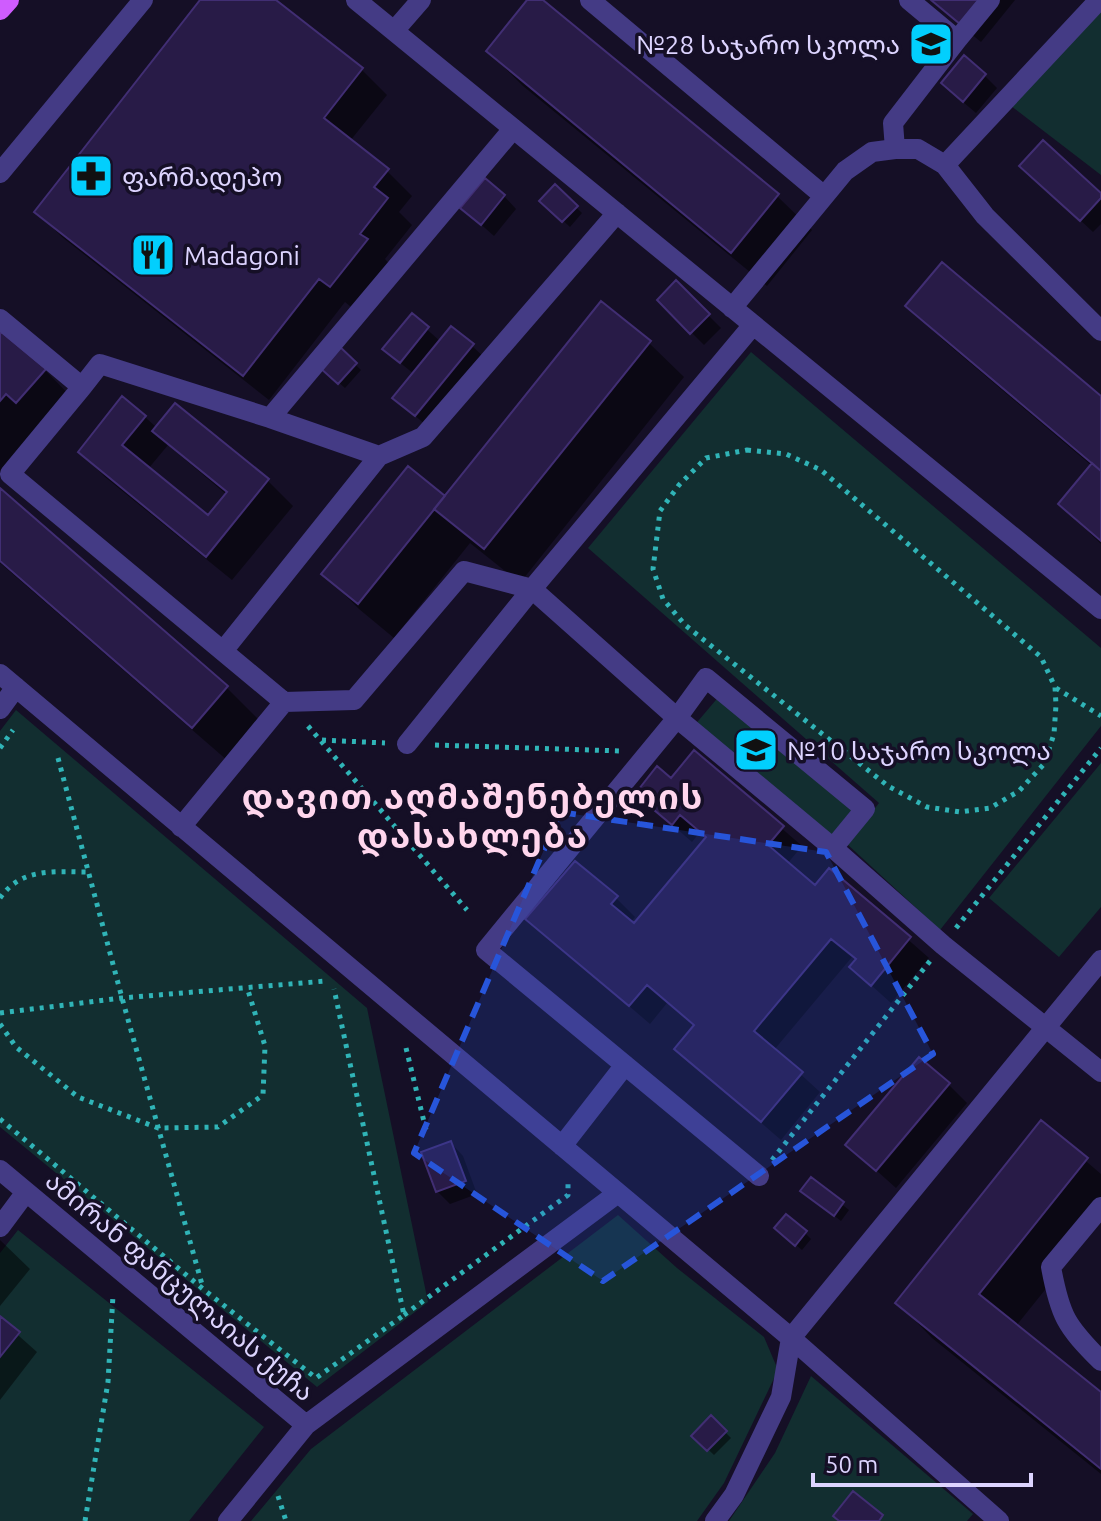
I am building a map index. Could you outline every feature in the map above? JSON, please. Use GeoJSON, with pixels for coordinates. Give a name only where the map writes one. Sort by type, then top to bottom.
{"type":"FeatureCollection","features":[{"type":"Feature","properties":{"kind":"main road"},"geometry":{"type":"LineString","coordinates":[[0,10],[9,0]]}},
{"type":"Feature","properties":{"kind":"street"},"geometry":{"type":"LineString","coordinates":[[0,173],[143,0]]}},
{"type":"Feature","properties":{"kind":"street"},"geometry":{"type":"LineString","coordinates":[[356,0],[1101,609]]}},
{"type":"Feature","properties":{"kind":"street"},"geometry":{"type":"LineString","coordinates":[[394,31],[421,0]]}},
{"type":"Feature","properties":{"kind":"street"},"geometry":{"type":"LineString","coordinates":[[590,0],[824,196]]}},
{"type":"Feature","properties":{"kind":"street"},"geometry":{"type":"LineString","coordinates":[[909,0],[957,40]]}},
{"type":"Feature","properties":{"kind":"street"},"geometry":{"type":"LineString","coordinates":[[895,149],[893,123],[990,0]]}},
{"type":"Feature","properties":{"kind":"street"},"geometry":{"type":"LineString","coordinates":[[945,165],[1099,0]]}},
{"type":"Feature","properties":{"kind":"street"},"geometry":{"type":"LineString","coordinates":[[270,418],[513,129]]}},
{"type":"Feature","properties":{"kind":"street"},"geometry":{"type":"LineString","coordinates":[[732,308],[845,171],[872,152],[918,149],[945,165],[985,216],[1101,331]]}},
{"type":"Feature","properties":{"kind":"street"},"geometry":{"type":"LineString","coordinates":[[223,651],[379,456],[423,437],[617,213]]}},
{"type":"Feature","properties":{"kind":"street"},"geometry":{"type":"LineString","coordinates":[[0,319],[82,387]]}},
{"type":"Feature","properties":{"kind":"street"},"geometry":{"type":"LineString","coordinates":[[407,744],[753,325]]}},
{"type":"Feature","properties":{"kind":"street"},"geometry":{"type":"LineString","coordinates":[[379,456],[100,364],[10,474],[284,702],[354,700],[464,571],[532,589],[677,718],[943,945],[1101,1072]]}},
{"type":"Feature","properties":{"kind":"street"},"geometry":{"type":"LineString","coordinates":[[759,1176],[486,950],[677,718],[706,678],[865,809],[833,848]]}},
{"type":"Feature","properties":{"kind":"street"},"geometry":{"type":"LineString","coordinates":[[0,709],[8,681],[791,1338],[996,1520]]}},
{"type":"Feature","properties":{"kind":"street"},"geometry":{"type":"LineString","coordinates":[[181,827],[284,702]]}},
{"type":"Feature","properties":{"kind":"street"},"geometry":{"type":"LineString","coordinates":[[715,1521],[734,1495],[781,1397],[791,1338],[1101,960]]}},
{"type":"Feature","properties":{"kind":"street"},"geometry":{"type":"LineString","coordinates":[[562,1146],[625,1065]]}},
{"type":"Feature","properties":{"kind":"street","name":"ამირან ფანცულაიას ქუჩა"},"geometry":{"type":"LineString","coordinates":[[0,1170],[306,1425],[228,1521]]}},
{"type":"Feature","properties":{"kind":"street"},"geometry":{"type":"LineString","coordinates":[[0,1227],[26,1192]]}},
{"type":"Feature","properties":{"kind":"street"},"geometry":{"type":"LineString","coordinates":[[306,1425],[618,1193]]}},
{"type":"Feature","properties":{"kind":"street"},"geometry":{"type":"LineString","coordinates":[[1101,1207],[1051,1267],[1058,1305],[1074,1334],[1101,1361]]}},
{"type":"Feature","properties":{"kind":"path"},"geometry":{"type":"LineString","coordinates":[[1055,687],[1054,734],[1044,764],[1019,791],[990,808],[960,812],[927,807],[888,786],[685,625],[663,599],[653,569],[660,511],[679,485],[706,458],[747,450],[786,454],[809,464],[821,470],[1041,657],[1055,687],[1101,716]]}},
{"type":"Feature","properties":{"kind":"path"},"geometry":{"type":"LineString","coordinates":[[284,702],[322,740],[467,910]]}},
{"type":"Feature","properties":{"kind":"path"},"geometry":{"type":"LineString","coordinates":[[0,748],[18,723]]}},
{"type":"Feature","properties":{"kind":"path"},"geometry":{"type":"LineString","coordinates":[[322,740],[649,752]]}},
{"type":"Feature","properties":{"kind":"path"},"geometry":{"type":"LineString","coordinates":[[48,749],[58,758],[203,1289]]}},
{"type":"Feature","properties":{"kind":"path"},"geometry":{"type":"LineString","coordinates":[[0,898],[11,883],[42,872],[88,872]]}},
{"type":"Feature","properties":{"kind":"path"},"geometry":{"type":"LineString","coordinates":[[0,1013],[122,998],[326,981],[347,1000]]}},
{"type":"Feature","properties":{"kind":"path"},"geometry":{"type":"LineString","coordinates":[[0,1024],[16,1047],[78,1097],[158,1128],[218,1127],[263,1095],[265,1046],[247,987]]}},
{"type":"Feature","properties":{"kind":"path"},"geometry":{"type":"LineString","coordinates":[[336,991],[404,1315]]}},
{"type":"Feature","properties":{"kind":"path"},"geometry":{"type":"LineString","coordinates":[[417,1056],[406,1047],[427,1134]]}},
{"type":"Feature","properties":{"kind":"path"},"geometry":{"type":"LineString","coordinates":[[0,1119],[203,1289],[316,1378],[568,1195],[568,1178]]}},
{"type":"Feature","properties":{"kind":"path"},"geometry":{"type":"LineString","coordinates":[[85,1521],[108,1382],[115,1266]]}},
{"type":"Feature","properties":{"kind":"highlighted area"},"geometry":{"type":"Polygon","coordinates":[[[560,812],[826,852],[933,1054],[603,1281],[414,1153],[560,812]]]}},
{"type":"Feature","properties":{"kind":"green space"},"geometry":{"type":"Polygon","coordinates":[[[1101,10],[1101,175],[1011,106],[1101,10]]]}},
{"type":"Feature","properties":{"kind":"green space"},"geometry":{"type":"Polygon","coordinates":[[[751,352],[1101,648],[1101,726],[940,930],[847,844],[879,803],[588,548],[751,352]]]}},
{"type":"Feature","properties":{"kind":"green space"},"geometry":{"type":"Polygon","coordinates":[[[721,694],[856,805],[829,838],[693,727],[721,694]]]}},
{"type":"Feature","properties":{"kind":"green space"},"geometry":{"type":"Polygon","coordinates":[[[16,710],[367,1008],[428,1302],[317,1387],[0,1127],[0,731],[16,710]]]}},
{"type":"Feature","properties":{"kind":"green space"},"geometry":{"type":"Polygon","coordinates":[[[1101,763],[1101,907],[1059,957],[989,898],[1101,763]]]}},
{"type":"Feature","properties":{"kind":"green space"},"geometry":{"type":"Polygon","coordinates":[[[618,1215],[677,1268],[764,1337],[778,1370],[724,1483],[697,1521],[251,1521],[311,1449],[618,1215]]]}},
{"type":"Feature","properties":{"kind":"green space"},"geometry":{"type":"Polygon","coordinates":[[[18,1230],[264,1427],[189,1521],[0,1521],[0,1253],[18,1230]]]}},
{"type":"Feature","properties":{"kind":"green space"},"geometry":{"type":"Polygon","coordinates":[[[811,1376],[973,1514],[967,1521],[729,1521],[775,1453],[811,1376]]]}},
{"type":"Feature","properties":{"kind":"building"},"geometry":{"type":"Polygon","coordinates":[[[200,0],[276,0],[363,68],[324,118],[389,169],[374,187],[388,198],[360,234],[368,239],[330,287],[319,279],[243,376],[34,212],[200,0]]]}},
{"type":"Feature","properties":{"kind":"building"},"geometry":{"type":"Polygon","coordinates":[[[527,0],[543,0],[779,194],[731,253],[486,51],[527,0]]]}},
{"type":"Feature","properties":{"kind":"building"},"geometry":{"type":"Polygon","coordinates":[[[931,0],[980,0],[960,24],[931,0]]]}},
{"type":"Feature","properties":{"kind":"building"},"geometry":{"type":"Polygon","coordinates":[[[964,55],[986,74],[963,102],[941,83],[964,55]]]}},
{"type":"Feature","properties":{"kind":"building"},"geometry":{"type":"Polygon","coordinates":[[[1043,140],[1101,193],[1101,198],[1080,221],[1019,166],[1043,140]]]}},
{"type":"Feature","properties":{"kind":"building"},"geometry":{"type":"Polygon","coordinates":[[[485,178],[505,195],[481,225],[460,208],[485,178]]]}},
{"type":"Feature","properties":{"kind":"building"},"geometry":{"type":"Polygon","coordinates":[[[555,184],[578,206],[562,222],[539,201],[555,184]]]}},
{"type":"Feature","properties":{"kind":"building"},"geometry":{"type":"Polygon","coordinates":[[[942,262],[1101,396],[1101,471],[905,306],[942,262]]]}},
{"type":"Feature","properties":{"kind":"building"},"geometry":{"type":"Polygon","coordinates":[[[676,280],[710,314],[690,334],[657,300],[676,280]]]}},
{"type":"Feature","properties":{"kind":"building"},"geometry":{"type":"Polygon","coordinates":[[[601,301],[651,341],[484,549],[434,509],[601,301]]]}},
{"type":"Feature","properties":{"kind":"building"},"geometry":{"type":"Polygon","coordinates":[[[412,313],[429,327],[400,363],[382,349],[412,313]]]}},
{"type":"Feature","properties":{"kind":"building"},"geometry":{"type":"Polygon","coordinates":[[[451,326],[474,344],[415,416],[392,398],[451,326]]]}},
{"type":"Feature","properties":{"kind":"building"},"geometry":{"type":"Polygon","coordinates":[[[0,331],[46,369],[16,403],[6,394],[0,401],[0,331]]]}},
{"type":"Feature","properties":{"kind":"building"},"geometry":{"type":"Polygon","coordinates":[[[338,345],[357,363],[338,384],[319,367],[338,345]]]}},
{"type":"Feature","properties":{"kind":"building"},"geometry":{"type":"Polygon","coordinates":[[[122,396],[146,416],[122,445],[208,515],[227,492],[152,431],[175,403],[269,479],[206,557],[78,452],[122,396]]]}},
{"type":"Feature","properties":{"kind":"building"},"geometry":{"type":"Polygon","coordinates":[[[1092,463],[1101,471],[1101,541],[1058,504],[1092,463]]]}},
{"type":"Feature","properties":{"kind":"building"},"geometry":{"type":"Polygon","coordinates":[[[408,466],[445,496],[358,604],[321,574],[408,466]]]}},
{"type":"Feature","properties":{"kind":"building"},"geometry":{"type":"Polygon","coordinates":[[[0,488],[228,686],[192,728],[0,561],[0,488]]]}},
{"type":"Feature","properties":{"kind":"building"},"geometry":{"type":"Polygon","coordinates":[[[694,750],[784,826],[768,845],[815,885],[829,868],[911,937],[871,986],[849,967],[856,959],[831,939],[754,1031],[803,1072],[761,1122],[674,1049],[694,1025],[647,985],[629,1006],[525,919],[575,861],[618,896],[611,904],[634,923],[706,837],[680,815],[672,825],[635,794],[657,766],[671,778],[694,750]]]}},
{"type":"Feature","properties":{"kind":"building"},"geometry":{"type":"Polygon","coordinates":[[[919,1057],[950,1083],[876,1171],[845,1145],[919,1057]]]}},
{"type":"Feature","properties":{"kind":"building"},"geometry":{"type":"Polygon","coordinates":[[[1041,1120],[1088,1158],[979,1294],[1101,1392],[1101,1469],[895,1303],[1041,1120]]]}},
{"type":"Feature","properties":{"kind":"building"},"geometry":{"type":"Polygon","coordinates":[[[451,1141],[466,1181],[436,1192],[421,1152],[451,1141]]]}},
{"type":"Feature","properties":{"kind":"building"},"geometry":{"type":"Polygon","coordinates":[[[811,1177],[844,1202],[834,1216],[800,1191],[811,1177]]]}},
{"type":"Feature","properties":{"kind":"building"},"geometry":{"type":"Polygon","coordinates":[[[786,1214],[807,1231],[795,1246],[774,1228],[786,1214]]]}},
{"type":"Feature","properties":{"kind":"building"},"geometry":{"type":"Polygon","coordinates":[[[0,1316],[20,1332],[0,1357],[0,1316]]]}},
{"type":"Feature","properties":{"kind":"building"},"geometry":{"type":"Polygon","coordinates":[[[711,1415],[727,1431],[707,1451],[691,1436],[711,1415]]]}},
{"type":"Feature","properties":{"kind":"building"},"geometry":{"type":"Polygon","coordinates":[[[853,1491],[883,1515],[879,1521],[839,1521],[833,1516],[853,1491]]]}},
{"type":"Feature","properties":{"kind":"place","name":"№28 საჯარო სკოლა"},"geometry":{"type":"Point","coordinates":[931,44]}},
{"type":"Feature","properties":{"kind":"place","name":"ფარმადეპო"},"geometry":{"type":"Point","coordinates":[91,176]}},
{"type":"Feature","properties":{"kind":"place","name":"Madagoni"},"geometry":{"type":"Point","coordinates":[153,255]}},
{"type":"Feature","properties":{"kind":"place","name":"№10 საჯარო სკოლა"},"geometry":{"type":"Point","coordinates":[756,750]}},
{"type":"Feature","properties":{"kind":"district","name":"დავით აღმაშენებელის დასახლება"},"geometry":{"type":"Point","coordinates":[473,816]}}]}
